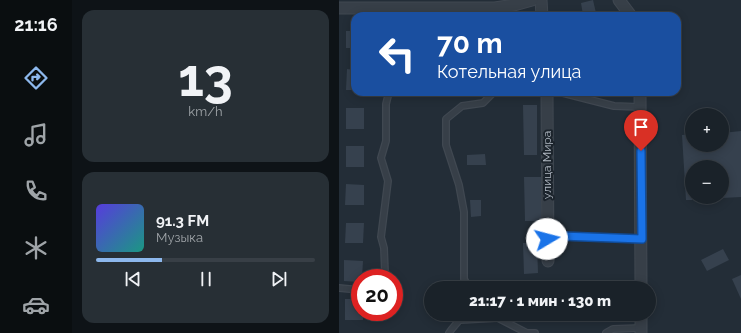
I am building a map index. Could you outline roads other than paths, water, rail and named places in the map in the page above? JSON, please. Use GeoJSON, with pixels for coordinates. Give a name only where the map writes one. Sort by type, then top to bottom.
{"type":"FeatureCollection","features":[{"type":"Feature","properties":{"kind":"street"},"geometry":{"type":"LineString","coordinates":[[339,8],[390,12],[496,12],[532,0]]}},
{"type":"Feature","properties":{"kind":"street"},"geometry":{"type":"LineString","coordinates":[[541,0],[542,12]]}},
{"type":"Feature","properties":{"kind":"street"},"geometry":{"type":"LineString","coordinates":[[619,0],[628,12]]}},
{"type":"Feature","properties":{"kind":"street","name":"улица Мира"},"geometry":{"type":"LineString","coordinates":[[547,96],[548,261]]}},
{"type":"Feature","properties":{"kind":"street"},"geometry":{"type":"LineString","coordinates":[[640,96],[641,281]]}},
{"type":"Feature","properties":{"kind":"lane"},"geometry":{"type":"LineString","coordinates":[[385,269],[384,248],[381,237],[388,181],[381,158],[386,141],[386,104],[388,96]]}},
{"type":"Feature","properties":{"kind":"lane"},"geometry":{"type":"LineString","coordinates":[[464,279],[464,212],[459,185],[446,145],[446,119],[462,106],[483,103],[490,96]]}},
{"type":"Feature","properties":{"kind":"lane"},"geometry":{"type":"LineString","coordinates":[[575,96],[614,106],[640,107]]}},
{"type":"Feature","properties":{"kind":"lane"},"geometry":{"type":"LineString","coordinates":[[547,239],[561,236],[642,239]]}},
{"type":"Feature","properties":{"kind":"lane"},"geometry":{"type":"LineString","coordinates":[[339,288],[351,289]]}},
{"type":"Feature","properties":{"kind":"lane"},"geometry":{"type":"LineString","coordinates":[[449,333],[458,321]]}},
{"type":"Feature","properties":{"kind":"lane"},"geometry":{"type":"LineString","coordinates":[[503,321],[527,333],[535,333]]}},
{"type":"Feature","properties":{"kind":"lane"},"geometry":{"type":"LineString","coordinates":[[606,333],[613,330],[641,331]]}}]}
